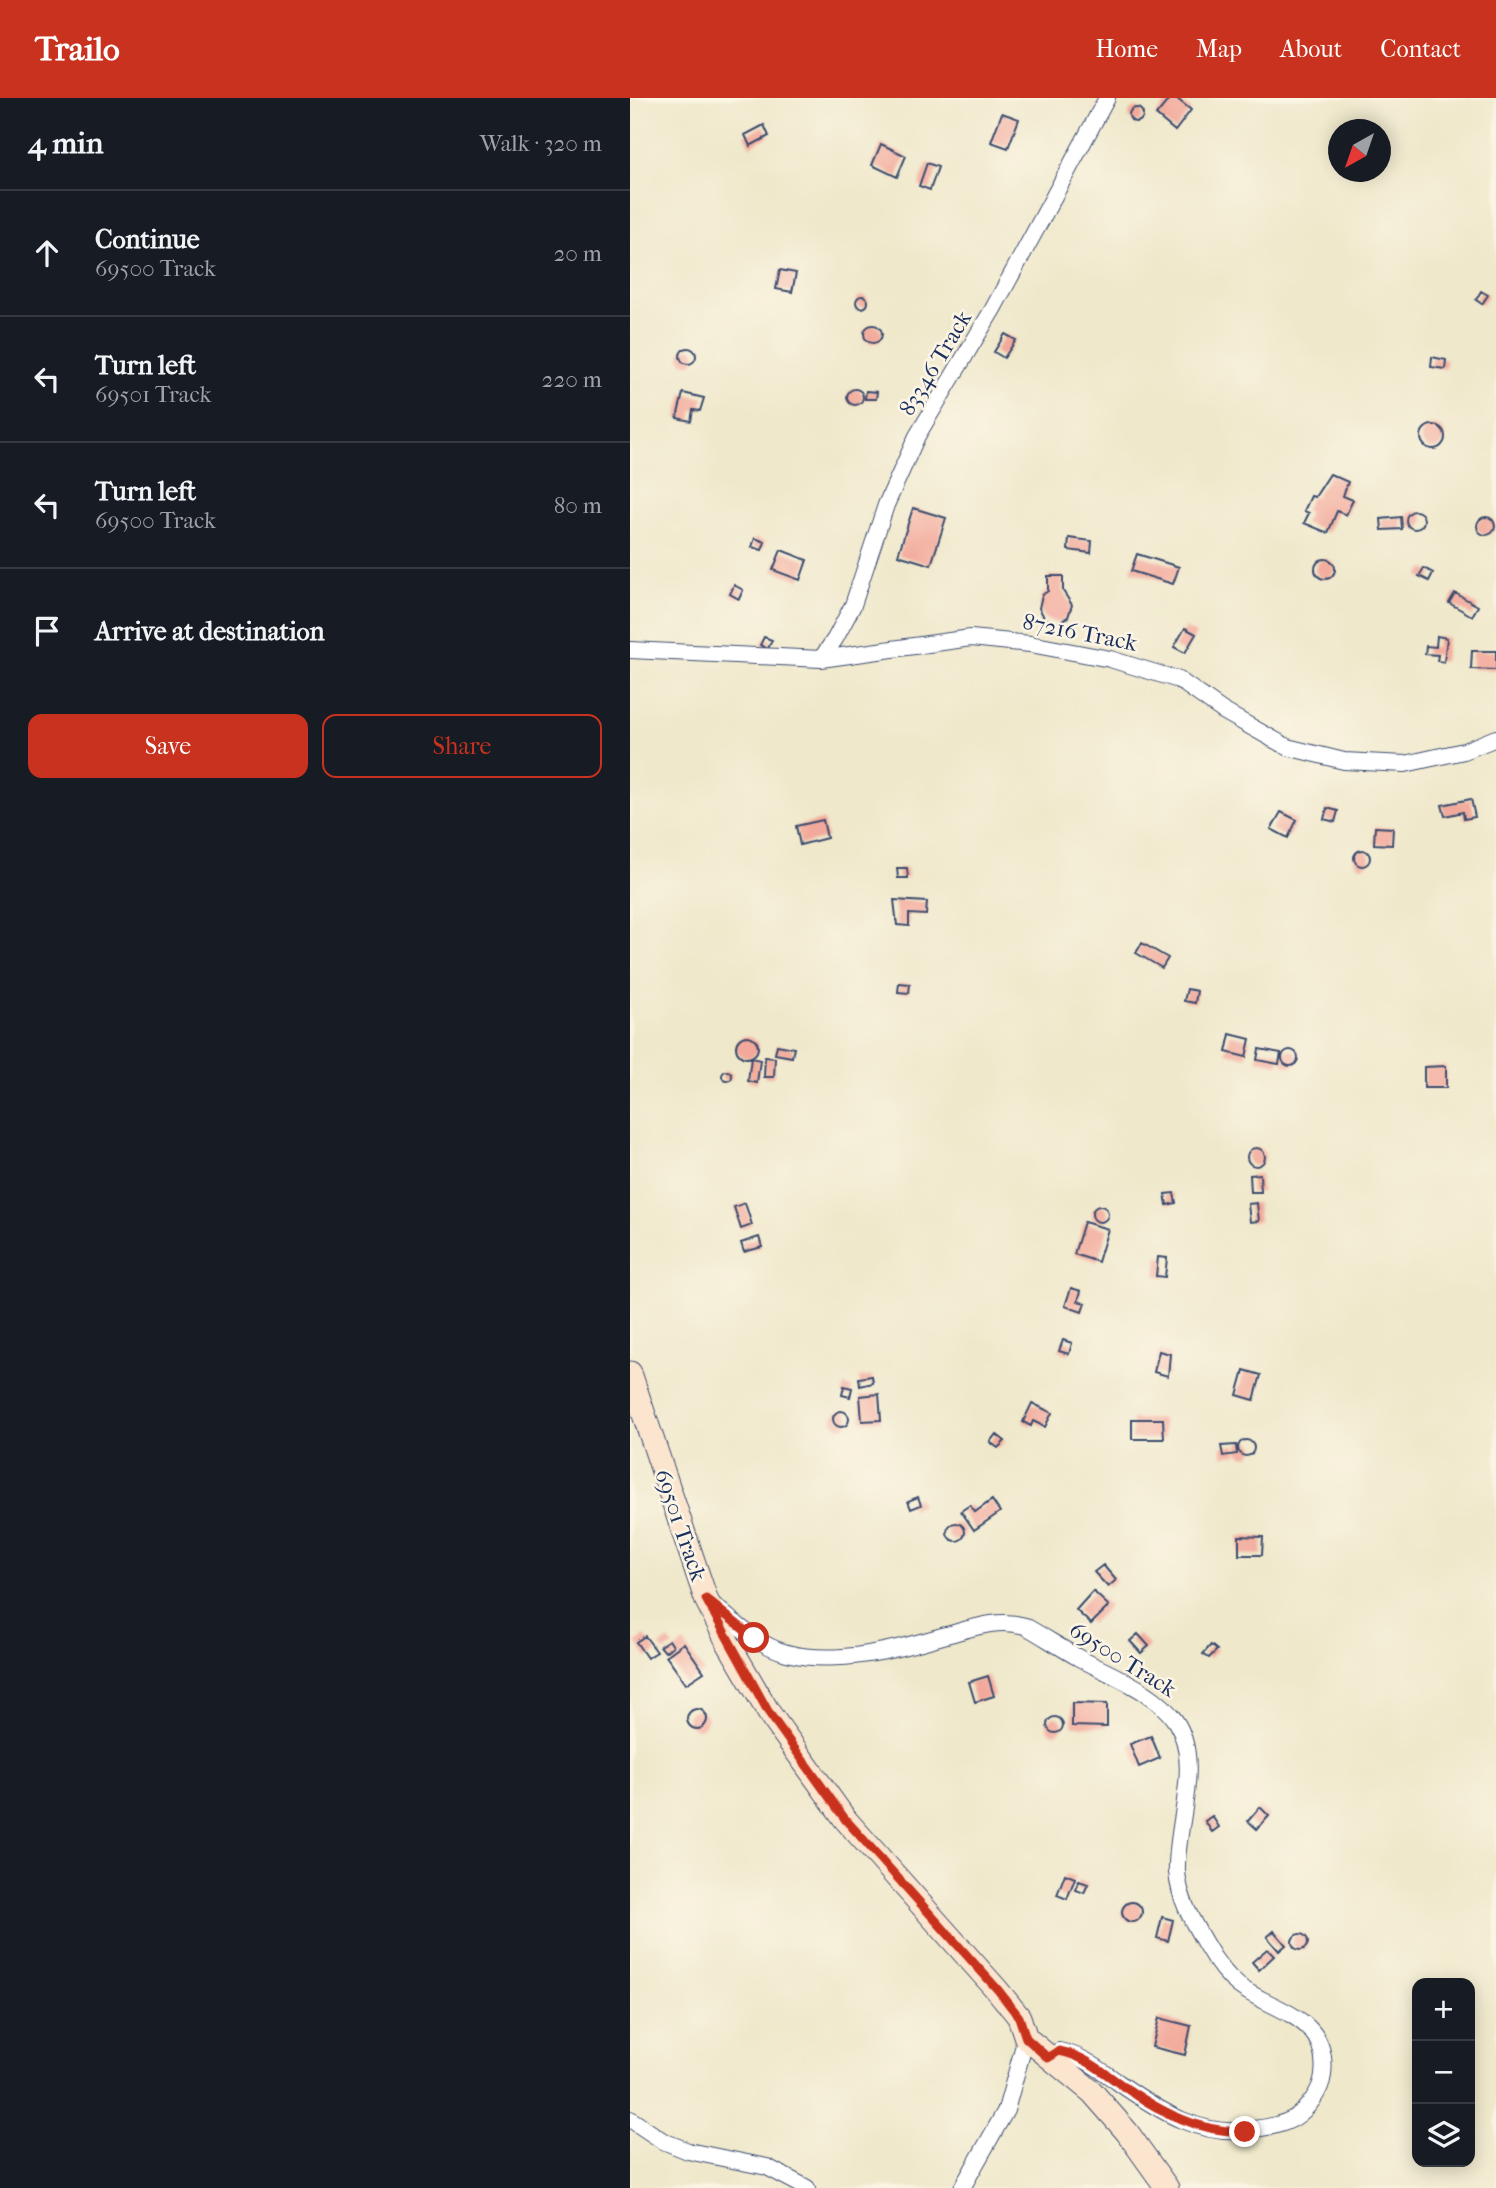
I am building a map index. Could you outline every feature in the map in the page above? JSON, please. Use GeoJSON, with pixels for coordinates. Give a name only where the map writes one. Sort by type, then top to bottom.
{"type":"FeatureCollection","features":[{"type":"Feature","properties":{"kind":"street","name":"83346 Track"},"geometry":{"type":"LineString","coordinates":[[821,659],[853,605],[886,505],[917,436],[1000,299],[1107,98]]}},
{"type":"Feature","properties":{"kind":"street","name":"87216 Track"},"geometry":{"type":"LineString","coordinates":[[630,650],[821,659],[971,638],[1030,644],[1110,659],[1179,680],[1223,711],[1287,747],[1344,761],[1405,764],[1464,751],[1496,738]]}},
{"type":"Feature","properties":{"kind":"street","name":"69501 Track"},"geometry":{"type":"LineString","coordinates":[[630,1373],[706,1599],[769,1713],[845,1819],[998,1990],[1019,2017],[1026,2038],[1092,2092],[1128,2132],[1167,2188]]}},
{"type":"Feature","properties":{"kind":"street","name":"69500 Track"},"geometry":{"type":"LineString","coordinates":[[706,1599],[754,1638],[787,1653],[866,1655],[982,1625],[1011,1622],[1025,1626],[1141,1692],[1173,1717],[1184,1743],[1187,1765],[1177,1856],[1177,1874],[1184,1902],[1194,1925],[1227,1976],[1242,1988],[1278,2005],[1317,2038],[1324,2069],[1322,2080],[1306,2108],[1294,2118],[1256,2129],[1227,2132],[1165,2114],[1076,2056],[1059,2051],[1048,2058]]}},
{"type":"Feature","properties":{"kind":"street"},"geometry":{"type":"LineString","coordinates":[[962,2188],[1006,2110],[1026,2038]]}},
{"type":"Feature","properties":{"kind":"street"},"geometry":{"type":"LineString","coordinates":[[630,2119],[663,2141],[688,2151],[766,2167],[807,2188]]}},
{"type":"Feature","properties":{"kind":"building"},"geometry":{"type":"Polygon","coordinates":[[[1170,98],[1176,98],[1191,110],[1175,131],[1156,115],[1170,98]]]}},
{"type":"Feature","properties":{"kind":"building"},"geometry":{"type":"Polygon","coordinates":[[[1136,108],[1141,110],[1141,120],[1136,122],[1131,120],[1129,115],[1131,110],[1136,108]]]}},
{"type":"Feature","properties":{"kind":"building"},"geometry":{"type":"Polygon","coordinates":[[[1002,113],[1019,119],[1008,148],[991,142],[1002,113]]]}},
{"type":"Feature","properties":{"kind":"building"},"geometry":{"type":"Polygon","coordinates":[[[764,125],[769,136],[750,146],[745,135],[764,125]]]}},
{"type":"Feature","properties":{"kind":"building"},"geometry":{"type":"Polygon","coordinates":[[[881,144],[906,156],[897,177],[872,165],[881,144]]]}},
{"type":"Feature","properties":{"kind":"building"},"geometry":{"type":"Polygon","coordinates":[[[927,163],[938,167],[930,190],[919,186],[927,163]]]}},
{"type":"Feature","properties":{"kind":"building"},"geometry":{"type":"Polygon","coordinates":[[[780,270],[796,273],[792,292],[776,289],[780,270]]]}},
{"type":"Feature","properties":{"kind":"building"},"geometry":{"type":"Polygon","coordinates":[[[1481,291],[1488,295],[1482,304],[1476,300],[1481,291]]]}},
{"type":"Feature","properties":{"kind":"building"},"geometry":{"type":"Polygon","coordinates":[[[862,296],[868,302],[862,308],[856,302],[862,296]]]}},
{"type":"Feature","properties":{"kind":"building"},"geometry":{"type":"Polygon","coordinates":[[[873,325],[879,328],[882,334],[879,340],[873,343],[867,340],[864,334],[867,328],[873,325]]]}},
{"type":"Feature","properties":{"kind":"building"},"geometry":{"type":"Polygon","coordinates":[[[1005,334],[1016,340],[1004,358],[994,352],[1005,334]]]}},
{"type":"Feature","properties":{"kind":"building"},"geometry":{"type":"Polygon","coordinates":[[[688,348],[694,350],[694,362],[688,364],[682,362],[680,356],[682,350],[688,348]]]}},
{"type":"Feature","properties":{"kind":"building"},"geometry":{"type":"Polygon","coordinates":[[[1432,357],[1446,360],[1445,369],[1431,367],[1432,357]]]}},
{"type":"Feature","properties":{"kind":"building"},"geometry":{"type":"Polygon","coordinates":[[[855,389],[861,391],[861,403],[855,405],[849,403],[847,397],[849,391],[855,389]]]}},
{"type":"Feature","properties":{"kind":"building"},"geometry":{"type":"Polygon","coordinates":[[[866,391],[877,392],[876,399],[865,399],[866,391]]]}},
{"type":"Feature","properties":{"kind":"building"},"geometry":{"type":"Polygon","coordinates":[[[683,393],[704,398],[700,411],[693,410],[691,421],[677,418],[683,393]]]}},
{"type":"Feature","properties":{"kind":"building"},"geometry":{"type":"Polygon","coordinates":[[[1433,425],[1442,428],[1445,437],[1442,446],[1433,449],[1424,446],[1421,437],[1424,428],[1433,425]]]}},
{"type":"Feature","properties":{"kind":"building"},"geometry":{"type":"Polygon","coordinates":[[[1330,474],[1348,482],[1343,496],[1353,500],[1346,515],[1337,511],[1328,533],[1304,523],[1309,513],[1304,511],[1311,496],[1315,497],[1330,474]]]}},
{"type":"Feature","properties":{"kind":"building"},"geometry":{"type":"Polygon","coordinates":[[[913,508],[946,518],[931,565],[898,555],[913,508]]]}},
{"type":"Feature","properties":{"kind":"building"},"geometry":{"type":"Polygon","coordinates":[[[1415,511],[1421,514],[1424,520],[1421,526],[1415,529],[1409,526],[1406,520],[1409,514],[1415,511]]]}},
{"type":"Feature","properties":{"kind":"building"},"geometry":{"type":"Polygon","coordinates":[[[1401,517],[1402,529],[1382,530],[1381,519],[1401,517]]]}},
{"type":"Feature","properties":{"kind":"building"},"geometry":{"type":"Polygon","coordinates":[[[1486,517],[1492,520],[1495,526],[1492,532],[1486,535],[1480,532],[1477,526],[1480,520],[1486,517]]]}},
{"type":"Feature","properties":{"kind":"building"},"geometry":{"type":"Polygon","coordinates":[[[755,538],[765,542],[762,550],[752,547],[755,538]]]}},
{"type":"Feature","properties":{"kind":"building"},"geometry":{"type":"Polygon","coordinates":[[[1069,538],[1092,541],[1091,553],[1068,550],[1069,538]]]}},
{"type":"Feature","properties":{"kind":"building"},"geometry":{"type":"Polygon","coordinates":[[[781,550],[807,560],[800,580],[773,570],[781,550]]]}},
{"type":"Feature","properties":{"kind":"building"},"geometry":{"type":"Polygon","coordinates":[[[1137,554],[1179,567],[1173,584],[1131,571],[1137,554]]]}},
{"type":"Feature","properties":{"kind":"building"},"geometry":{"type":"Polygon","coordinates":[[[1325,559],[1332,562],[1335,569],[1332,576],[1325,579],[1318,576],[1315,569],[1318,562],[1325,559]]]}},
{"type":"Feature","properties":{"kind":"building"},"geometry":{"type":"Polygon","coordinates":[[[1424,568],[1433,573],[1429,581],[1419,576],[1424,568]]]}},
{"type":"Feature","properties":{"kind":"building"},"geometry":{"type":"Polygon","coordinates":[[[1048,576],[1063,576],[1063,591],[1072,605],[1068,617],[1057,623],[1045,619],[1039,608],[1042,595],[1048,591],[1048,576]]]}},
{"type":"Feature","properties":{"kind":"building"},"geometry":{"type":"Polygon","coordinates":[[[734,585],[743,590],[739,599],[730,594],[734,585]]]}},
{"type":"Feature","properties":{"kind":"building"},"geometry":{"type":"Polygon","coordinates":[[[1455,593],[1478,606],[1472,616],[1449,603],[1455,593]]]}},
{"type":"Feature","properties":{"kind":"building"},"geometry":{"type":"Polygon","coordinates":[[[1185,628],[1196,634],[1185,653],[1174,647],[1185,628]]]}},
{"type":"Feature","properties":{"kind":"building"},"geometry":{"type":"Polygon","coordinates":[[[1437,636],[1447,638],[1444,662],[1437,661],[1438,655],[1425,654],[1426,646],[1436,647],[1437,636]]]}},
{"type":"Feature","properties":{"kind":"building"},"geometry":{"type":"Polygon","coordinates":[[[764,637],[772,640],[768,649],[760,645],[764,637]]]}},
{"type":"Feature","properties":{"kind":"building"},"geometry":{"type":"Polygon","coordinates":[[[1472,651],[1496,651],[1496,670],[1471,669],[1472,651]]]}},
{"type":"Feature","properties":{"kind":"building"},"geometry":{"type":"Polygon","coordinates":[[[1471,799],[1475,817],[1464,819],[1463,812],[1445,816],[1442,805],[1471,799]]]}},
{"type":"Feature","properties":{"kind":"building"},"geometry":{"type":"Polygon","coordinates":[[[1327,808],[1338,811],[1335,822],[1324,819],[1327,808]]]}},
{"type":"Feature","properties":{"kind":"building"},"geometry":{"type":"Polygon","coordinates":[[[1281,812],[1297,820],[1288,838],[1271,829],[1281,812]]]}},
{"type":"Feature","properties":{"kind":"building"},"geometry":{"type":"Polygon","coordinates":[[[823,820],[827,838],[800,845],[796,826],[823,820]]]}},
{"type":"Feature","properties":{"kind":"building"},"geometry":{"type":"Polygon","coordinates":[[[1375,827],[1393,828],[1392,845],[1374,844],[1375,827]]]}},
{"type":"Feature","properties":{"kind":"building"},"geometry":{"type":"Polygon","coordinates":[[[1359,850],[1365,850],[1370,858],[1368,864],[1359,866],[1354,861],[1354,855],[1359,850]]]}},
{"type":"Feature","properties":{"kind":"building"},"geometry":{"type":"Polygon","coordinates":[[[897,868],[907,868],[908,878],[898,878],[897,868]]]}},
{"type":"Feature","properties":{"kind":"building"},"geometry":{"type":"Polygon","coordinates":[[[894,900],[927,902],[926,915],[909,914],[909,926],[897,925],[894,900]]]}},
{"type":"Feature","properties":{"kind":"building"},"geometry":{"type":"Polygon","coordinates":[[[1142,943],[1168,958],[1162,968],[1136,953],[1142,943]]]}},
{"type":"Feature","properties":{"kind":"building"},"geometry":{"type":"Polygon","coordinates":[[[899,983],[910,984],[909,993],[898,992],[899,983]]]}},
{"type":"Feature","properties":{"kind":"building"},"geometry":{"type":"Polygon","coordinates":[[[1187,989],[1197,991],[1195,1003],[1184,1001],[1187,989]]]}},
{"type":"Feature","properties":{"kind":"building"},"geometry":{"type":"Polygon","coordinates":[[[1230,1034],[1250,1039],[1246,1057],[1226,1052],[1230,1034]]]}},
{"type":"Feature","properties":{"kind":"building"},"geometry":{"type":"Polygon","coordinates":[[[747,1036],[755,1039],[758,1047],[755,1055],[747,1058],[739,1055],[736,1047],[739,1039],[747,1036]]]}},
{"type":"Feature","properties":{"kind":"building"},"geometry":{"type":"Polygon","coordinates":[[[777,1045],[794,1048],[792,1057],[775,1054],[777,1045]]]}},
{"type":"Feature","properties":{"kind":"building"},"geometry":{"type":"Polygon","coordinates":[[[1259,1049],[1281,1053],[1279,1064],[1257,1060],[1259,1049]]]}},
{"type":"Feature","properties":{"kind":"building"},"geometry":{"type":"Polygon","coordinates":[[[1290,1050],[1298,1058],[1290,1066],[1282,1058],[1290,1050]]]}},
{"type":"Feature","properties":{"kind":"building"},"geometry":{"type":"Polygon","coordinates":[[[765,1057],[775,1058],[774,1077],[764,1077],[765,1057]]]}},
{"type":"Feature","properties":{"kind":"building"},"geometry":{"type":"Polygon","coordinates":[[[751,1058],[760,1060],[757,1083],[748,1081],[751,1058]]]}},
{"type":"Feature","properties":{"kind":"building"},"geometry":{"type":"Polygon","coordinates":[[[1446,1066],[1446,1088],[1424,1088],[1424,1067],[1446,1066]]]}},
{"type":"Feature","properties":{"kind":"building"},"geometry":{"type":"Polygon","coordinates":[[[727,1071],[731,1072],[731,1080],[727,1081],[723,1080],[722,1076],[723,1072],[727,1071]]]}},
{"type":"Feature","properties":{"kind":"building"},"geometry":{"type":"Polygon","coordinates":[[[1252,1148],[1260,1148],[1265,1157],[1263,1164],[1252,1166],[1247,1161],[1247,1153],[1252,1148]]]}},
{"type":"Feature","properties":{"kind":"building"},"geometry":{"type":"Polygon","coordinates":[[[1260,1174],[1261,1192],[1251,1192],[1250,1175],[1260,1174]]]}},
{"type":"Feature","properties":{"kind":"building"},"geometry":{"type":"Polygon","coordinates":[[[1174,1193],[1176,1203],[1167,1205],[1165,1194],[1174,1193]]]}},
{"type":"Feature","properties":{"kind":"building"},"geometry":{"type":"Polygon","coordinates":[[[745,1203],[752,1225],[741,1229],[734,1207],[745,1203]]]}},
{"type":"Feature","properties":{"kind":"building"},"geometry":{"type":"Polygon","coordinates":[[[1257,1203],[1259,1221],[1250,1222],[1248,1204],[1257,1203]]]}},
{"type":"Feature","properties":{"kind":"building"},"geometry":{"type":"Polygon","coordinates":[[[1100,1206],[1108,1214],[1100,1222],[1092,1214],[1100,1206]]]}},
{"type":"Feature","properties":{"kind":"building"},"geometry":{"type":"Polygon","coordinates":[[[1084,1222],[1108,1229],[1098,1262],[1074,1254],[1084,1222]]]}},
{"type":"Feature","properties":{"kind":"building"},"geometry":{"type":"Polygon","coordinates":[[[759,1237],[762,1247],[744,1252],[741,1243],[759,1237]]]}},
{"type":"Feature","properties":{"kind":"building"},"geometry":{"type":"Polygon","coordinates":[[[1158,1257],[1167,1258],[1165,1277],[1156,1276],[1158,1257]]]}},
{"type":"Feature","properties":{"kind":"building"},"geometry":{"type":"Polygon","coordinates":[[[1071,1288],[1081,1291],[1078,1301],[1085,1303],[1082,1312],[1065,1306],[1071,1288]]]}},
{"type":"Feature","properties":{"kind":"building"},"geometry":{"type":"Polygon","coordinates":[[[1063,1340],[1072,1343],[1069,1354],[1059,1351],[1063,1340]]]}},
{"type":"Feature","properties":{"kind":"building"},"geometry":{"type":"Polygon","coordinates":[[[1159,1351],[1170,1354],[1168,1376],[1154,1372],[1159,1351]]]}},
{"type":"Feature","properties":{"kind":"building"},"geometry":{"type":"Polygon","coordinates":[[[1244,1370],[1261,1375],[1254,1400],[1237,1395],[1244,1370]]]}},
{"type":"Feature","properties":{"kind":"building"},"geometry":{"type":"Polygon","coordinates":[[[872,1376],[873,1383],[860,1386],[859,1378],[872,1376]]]}},
{"type":"Feature","properties":{"kind":"building"},"geometry":{"type":"Polygon","coordinates":[[[844,1386],[852,1388],[850,1397],[842,1395],[844,1386]]]}},
{"type":"Feature","properties":{"kind":"building"},"geometry":{"type":"Polygon","coordinates":[[[879,1394],[881,1420],[862,1421],[860,1396],[879,1394]]]}},
{"type":"Feature","properties":{"kind":"building"},"geometry":{"type":"Polygon","coordinates":[[[1032,1403],[1052,1413],[1045,1427],[1033,1421],[1031,1426],[1023,1422],[1032,1403]]]}},
{"type":"Feature","properties":{"kind":"building"},"geometry":{"type":"Polygon","coordinates":[[[841,1411],[847,1413],[847,1425],[841,1427],[835,1425],[833,1419],[835,1413],[841,1411]]]}},
{"type":"Feature","properties":{"kind":"building"},"geometry":{"type":"Polygon","coordinates":[[[1132,1419],[1163,1419],[1164,1439],[1132,1439],[1132,1419]]]}},
{"type":"Feature","properties":{"kind":"building"},"geometry":{"type":"Polygon","coordinates":[[[996,1434],[1005,1441],[998,1448],[990,1442],[996,1434]]]}},
{"type":"Feature","properties":{"kind":"building"},"geometry":{"type":"Polygon","coordinates":[[[1246,1440],[1254,1448],[1246,1456],[1238,1448],[1246,1440]]]}},
{"type":"Feature","properties":{"kind":"building"},"geometry":{"type":"Polygon","coordinates":[[[1236,1445],[1237,1454],[1223,1456],[1221,1446],[1236,1445]]]}},
{"type":"Feature","properties":{"kind":"building"},"geometry":{"type":"Polygon","coordinates":[[[918,1497],[921,1505],[911,1509],[908,1501],[918,1497]]]}},
{"type":"Feature","properties":{"kind":"building"},"geometry":{"type":"Polygon","coordinates":[[[992,1500],[1000,1512],[974,1530],[961,1511],[970,1505],[975,1512],[992,1500]]]}},
{"type":"Feature","properties":{"kind":"building"},"geometry":{"type":"Polygon","coordinates":[[[956,1523],[962,1526],[965,1532],[962,1538],[956,1541],[950,1538],[947,1532],[950,1526],[956,1523]]]}},
{"type":"Feature","properties":{"kind":"building"},"geometry":{"type":"Polygon","coordinates":[[[1239,1536],[1263,1537],[1262,1555],[1239,1555],[1239,1536]]]}},
{"type":"Feature","properties":{"kind":"building"},"geometry":{"type":"Polygon","coordinates":[[[1103,1565],[1116,1580],[1108,1587],[1094,1572],[1103,1565]]]}},
{"type":"Feature","properties":{"kind":"building"},"geometry":{"type":"Polygon","coordinates":[[[1093,1591],[1109,1606],[1091,1624],[1076,1610],[1093,1591]]]}},
{"type":"Feature","properties":{"kind":"building"},"geometry":{"type":"Polygon","coordinates":[[[1138,1634],[1149,1646],[1141,1653],[1130,1641],[1138,1634]]]}},
{"type":"Feature","properties":{"kind":"building"},"geometry":{"type":"Polygon","coordinates":[[[645,1636],[657,1652],[647,1658],[636,1642],[645,1636]]]}},
{"type":"Feature","properties":{"kind":"building"},"geometry":{"type":"Polygon","coordinates":[[[669,1640],[673,1646],[665,1652],[660,1646],[669,1640]]]}},
{"type":"Feature","properties":{"kind":"building"},"geometry":{"type":"Polygon","coordinates":[[[684,1643],[704,1672],[686,1684],[666,1656],[684,1643]]]}},
{"type":"Feature","properties":{"kind":"building"},"geometry":{"type":"Polygon","coordinates":[[[1211,1645],[1217,1650],[1209,1658],[1203,1654],[1211,1645]]]}},
{"type":"Feature","properties":{"kind":"building"},"geometry":{"type":"Polygon","coordinates":[[[988,1676],[994,1696],[975,1702],[969,1682],[988,1676]]]}},
{"type":"Feature","properties":{"kind":"building"},"geometry":{"type":"Polygon","coordinates":[[[1072,1703],[1107,1704],[1107,1727],[1072,1726],[1072,1703]]]}},
{"type":"Feature","properties":{"kind":"building"},"geometry":{"type":"Polygon","coordinates":[[[697,1709],[704,1712],[707,1719],[704,1726],[697,1729],[690,1726],[687,1719],[690,1712],[697,1709]]]}},
{"type":"Feature","properties":{"kind":"building"},"geometry":{"type":"Polygon","coordinates":[[[1055,1717],[1061,1719],[1061,1731],[1055,1733],[1049,1731],[1047,1725],[1049,1719],[1055,1717]]]}},
{"type":"Feature","properties":{"kind":"building"},"geometry":{"type":"Polygon","coordinates":[[[1151,1736],[1160,1758],[1139,1767],[1130,1744],[1151,1736]]]}},
{"type":"Feature","properties":{"kind":"building"},"geometry":{"type":"Polygon","coordinates":[[[1260,1807],[1269,1816],[1257,1829],[1248,1821],[1260,1807]]]}},
{"type":"Feature","properties":{"kind":"building"},"geometry":{"type":"Polygon","coordinates":[[[1212,1816],[1219,1827],[1212,1832],[1205,1821],[1212,1816]]]}},
{"type":"Feature","properties":{"kind":"building"},"geometry":{"type":"Polygon","coordinates":[[[1065,1874],[1075,1878],[1067,1899],[1057,1895],[1065,1874]]]}},
{"type":"Feature","properties":{"kind":"building"},"geometry":{"type":"Polygon","coordinates":[[[1079,1881],[1088,1884],[1084,1893],[1076,1890],[1079,1881]]]}},
{"type":"Feature","properties":{"kind":"building"},"geometry":{"type":"Polygon","coordinates":[[[1128,1902],[1136,1902],[1142,1912],[1136,1922],[1128,1922],[1122,1916],[1122,1908],[1128,1902]]]}},
{"type":"Feature","properties":{"kind":"building"},"geometry":{"type":"Polygon","coordinates":[[[1162,1917],[1173,1920],[1168,1941],[1157,1938],[1162,1917]]]}},
{"type":"Feature","properties":{"kind":"building"},"geometry":{"type":"Polygon","coordinates":[[[1274,1931],[1286,1945],[1279,1951],[1267,1937],[1274,1931]]]}},
{"type":"Feature","properties":{"kind":"building"},"geometry":{"type":"Polygon","coordinates":[[[1300,1934],[1306,1936],[1306,1948],[1300,1950],[1294,1948],[1292,1942],[1294,1936],[1300,1934]]]}},
{"type":"Feature","properties":{"kind":"building"},"geometry":{"type":"Polygon","coordinates":[[[1267,1949],[1274,1956],[1259,1970],[1252,1962],[1267,1949]]]}},
{"type":"Feature","properties":{"kind":"building"},"geometry":{"type":"Polygon","coordinates":[[[1159,2018],[1191,2026],[1185,2055],[1152,2047],[1159,2018]]]}},
{"type":"Feature","properties":{"kind":"route"},"geometry":{"type":"LineString","coordinates":[[754,1638],[706,1599],[769,1713],[845,1819],[998,1990],[1019,2017],[1026,2038],[1048,2058],[1059,2051],[1088,2061],[1165,2114],[1200,2126],[1227,2132],[1245,2132]]}}]}
